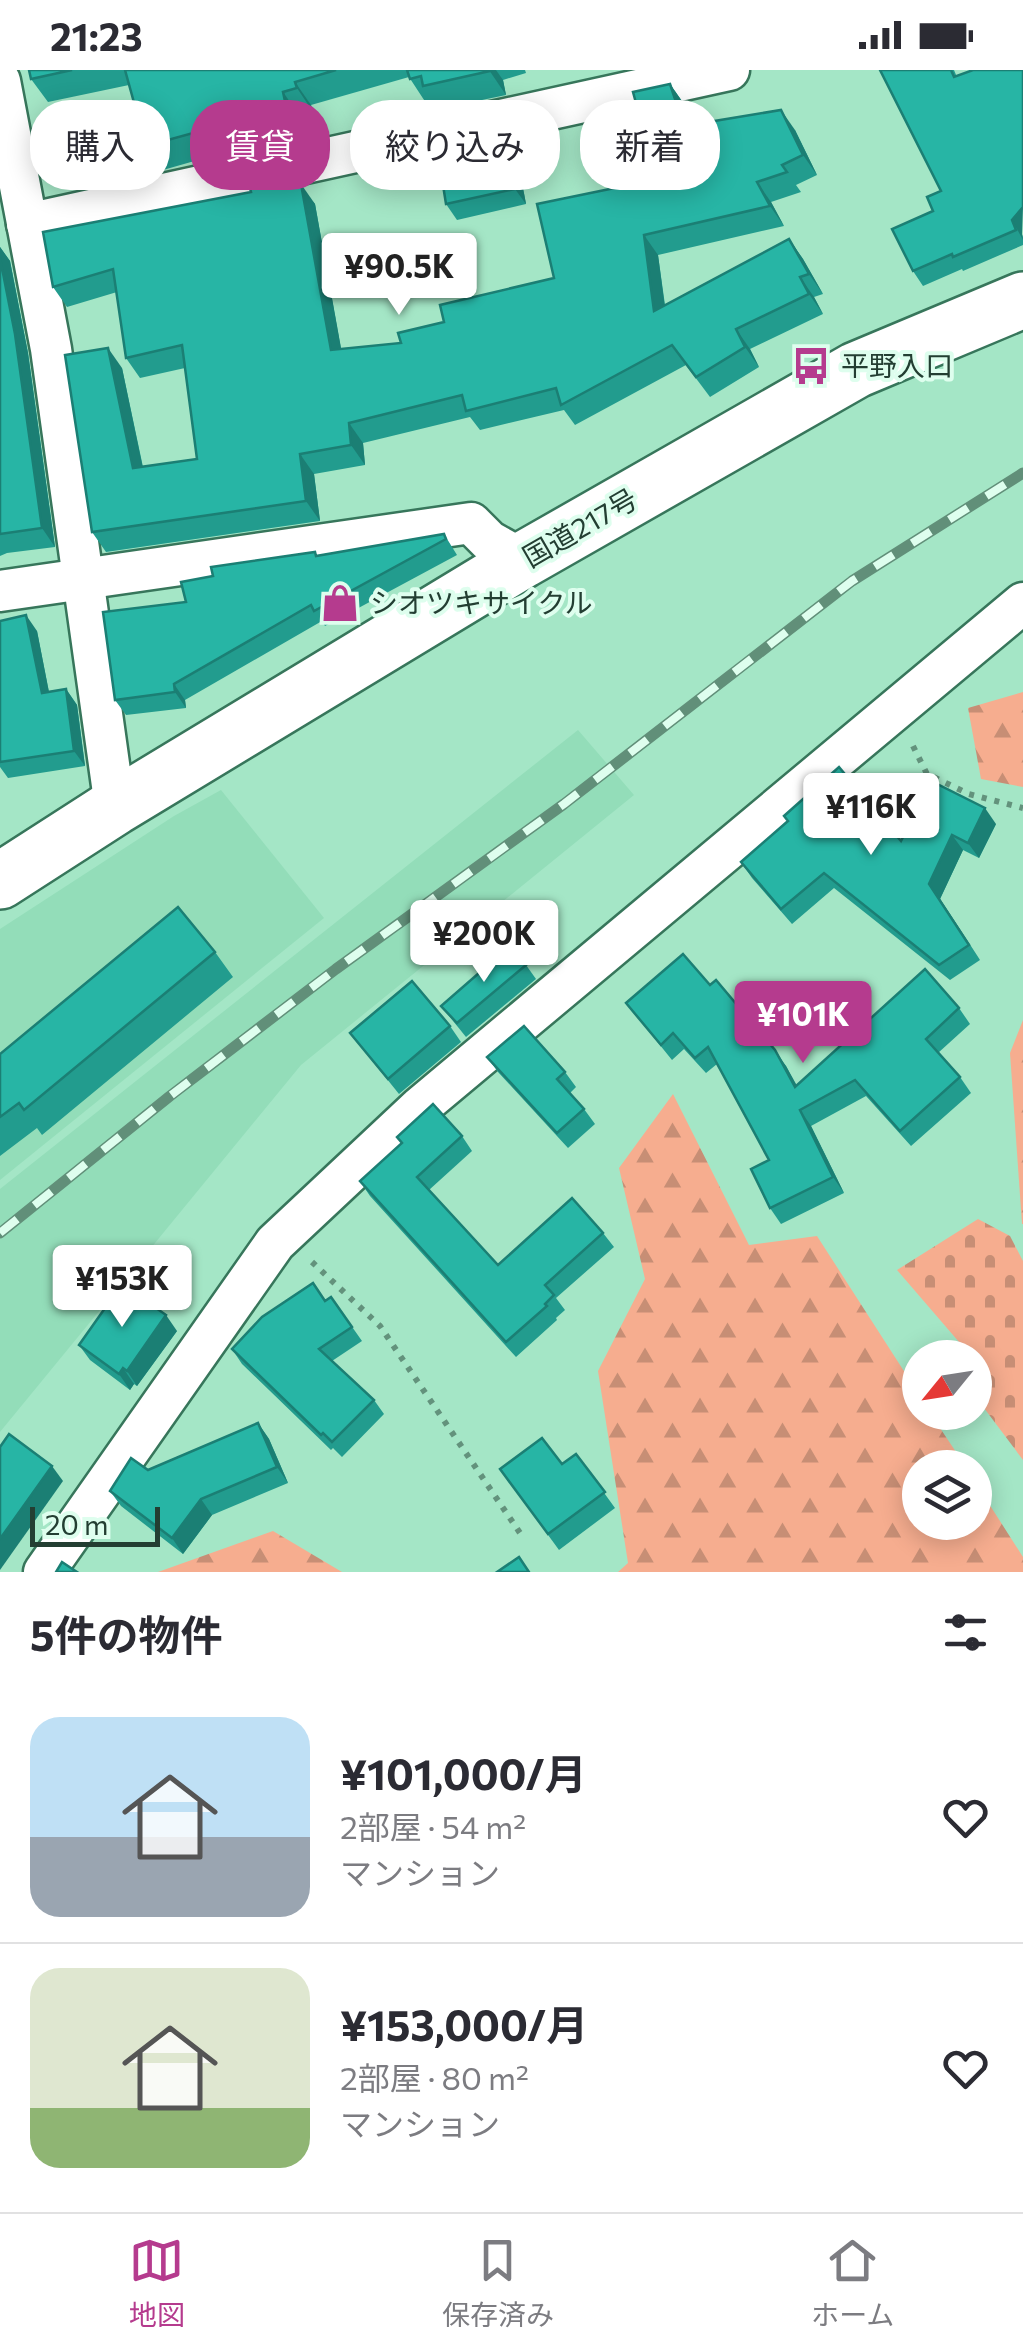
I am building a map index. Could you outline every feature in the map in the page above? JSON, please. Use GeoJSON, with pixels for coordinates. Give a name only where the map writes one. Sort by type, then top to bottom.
{"type":"FeatureCollection","features":[{"type":"Feature","properties":{"kind":"highway","name":"国道217号"},"geometry":{"type":"LineString","coordinates":[[4,875],[524,560],[856,370],[1023,300]]}},
{"type":"Feature","properties":{"kind":"street"},"geometry":{"type":"LineString","coordinates":[[27,224],[729,70]]}},
{"type":"Feature","properties":{"kind":"street"},"geometry":{"type":"LineString","coordinates":[[0,81],[51,349],[115,807]]}},
{"type":"Feature","properties":{"kind":"street"},"geometry":{"type":"LineString","coordinates":[[0,591],[471,522],[490,540],[524,560]]}},
{"type":"Feature","properties":{"kind":"street"},"geometry":{"type":"LineString","coordinates":[[44,1572],[276,1242],[420,1107],[1023,603]]}},
{"type":"Feature","properties":{"kind":"path"},"geometry":{"type":"LineString","coordinates":[[913,695],[914,752],[927,774],[969,794],[1023,808]]}},
{"type":"Feature","properties":{"kind":"path"},"geometry":{"type":"LineString","coordinates":[[276,1242],[319,1266],[380,1326],[520,1533]]}},
{"type":"Feature","properties":{"kind":"shaded area"},"geometry":{"type":"Polygon","coordinates":[[[578,730],[634,795],[301,1065],[0,1432],[0,1189],[578,730]]]}},
{"type":"Feature","properties":{"kind":"shaded area"},"geometry":{"type":"Polygon","coordinates":[[[221,790],[324,918],[0,1180],[0,929],[174,816],[221,790]]]}},
{"type":"Feature","properties":{"kind":"green space"},"geometry":{"type":"Polygon","coordinates":[[[1023,692],[1023,787],[981,779],[968,708],[1023,692]]]}},
{"type":"Feature","properties":{"kind":"green space"},"geometry":{"type":"Polygon","coordinates":[[[1023,1020],[1023,1224],[1022,1224],[1010,1053],[1023,1020]]]}},
{"type":"Feature","properties":{"kind":"green space"},"geometry":{"type":"Polygon","coordinates":[[[673,1094],[749,1245],[817,1236],[902,1368],[902,1430],[941,1430],[955,1450],[902,1450],[902,1540],[992,1540],[992,1509],[1023,1557],[1023,1572],[618,1572],[628,1563],[598,1371],[645,1279],[619,1168],[673,1094]]]}},
{"type":"Feature","properties":{"kind":"green space"},"geometry":{"type":"Polygon","coordinates":[[[978,1219],[1010,1236],[1023,1261],[1023,1460],[992,1419],[992,1340],[957,1340],[897,1270],[978,1219]]]}},
{"type":"Feature","properties":{"kind":"green space"},"geometry":{"type":"Polygon","coordinates":[[[273,1531],[342,1572],[158,1572],[273,1531]]]}},
{"type":"Feature","properties":{"kind":"building"},"geometry":{"type":"Polygon","coordinates":[[[29,70],[72,70],[31,79],[29,70]]]}},
{"type":"Feature","properties":{"kind":"building"},"geometry":{"type":"Polygon","coordinates":[[[125,70],[336,70],[295,82],[297,88],[283,92],[285,100],[190,100],[190,134],[170,139],[170,100],[133,100],[125,70]]]}},
{"type":"Feature","properties":{"kind":"building"},"geometry":{"type":"Polygon","coordinates":[[[407,70],[490,71],[423,86],[421,76],[410,79],[407,70]]]}},
{"type":"Feature","properties":{"kind":"building"},"geometry":{"type":"Polygon","coordinates":[[[880,70],[951,70],[954,77],[973,70],[1023,70],[1023,207],[1012,220],[1016,230],[913,271],[892,229],[933,211],[927,197],[941,191],[880,70]]]}},
{"type":"Feature","properties":{"kind":"building"},"geometry":{"type":"Polygon","coordinates":[[[670,84],[675,100],[635,100],[633,92],[670,84]]]}},
{"type":"Feature","properties":{"kind":"building"},"geometry":{"type":"Polygon","coordinates":[[[781,110],[803,155],[782,165],[787,172],[757,182],[770,206],[644,235],[654,311],[789,239],[809,274],[800,277],[809,294],[736,329],[745,347],[696,377],[672,345],[561,405],[556,388],[466,411],[462,395],[349,423],[351,445],[300,454],[306,501],[92,532],[65,355],[108,348],[133,468],[197,459],[182,345],[126,358],[113,269],[53,287],[43,232],[250,190],[302,190],[331,350],[401,343],[398,333],[444,322],[440,305],[554,278],[537,204],[605,190],[720,190],[720,120],[781,110]]]}},
{"type":"Feature","properties":{"kind":"building"},"geometry":{"type":"Polygon","coordinates":[[[444,190],[510,190],[446,204],[444,190]]]}},
{"type":"Feature","properties":{"kind":"building"},"geometry":{"type":"Polygon","coordinates":[[[0,258],[15,334],[42,528],[0,534],[0,258]]]}},
{"type":"Feature","properties":{"kind":"building"},"geometry":{"type":"Polygon","coordinates":[[[444,534],[446,539],[314,611],[311,605],[174,684],[175,692],[115,700],[103,612],[186,602],[181,582],[213,576],[211,567],[315,552],[316,556],[444,534]]]}},
{"type":"Feature","properties":{"kind":"building"},"geometry":{"type":"Polygon","coordinates":[[[26,615],[42,693],[66,689],[74,751],[0,762],[0,621],[26,615]]]}},
{"type":"Feature","properties":{"kind":"building"},"geometry":{"type":"Polygon","coordinates":[[[839,767],[901,841],[931,781],[985,808],[968,843],[952,835],[929,884],[969,945],[939,965],[824,873],[781,909],[741,862],[788,821],[784,816],[839,767]]]}},
{"type":"Feature","properties":{"kind":"building"},"geometry":{"type":"Polygon","coordinates":[[[178,907],[215,952],[24,1110],[19,1103],[0,1117],[0,1054],[178,907]]]}},
{"type":"Feature","properties":{"kind":"building"},"geometry":{"type":"Polygon","coordinates":[[[510,946],[526,965],[457,1023],[441,1006],[510,946]]]}},
{"type":"Feature","properties":{"kind":"building"},"geometry":{"type":"Polygon","coordinates":[[[683,954],[710,985],[716,980],[775,1050],[795,1087],[925,969],[959,1008],[926,1039],[960,1077],[900,1131],[855,1080],[800,1110],[833,1177],[770,1208],[751,1169],[769,1160],[708,1047],[695,1058],[673,1033],[661,1045],[626,1003],[683,954]]]}},
{"type":"Feature","properties":{"kind":"building"},"geometry":{"type":"Polygon","coordinates":[[[412,981],[450,1026],[388,1079],[350,1033],[412,981]]]}},
{"type":"Feature","properties":{"kind":"building"},"geometry":{"type":"Polygon","coordinates":[[[524,1026],[565,1072],[557,1079],[584,1109],[557,1133],[487,1057],[524,1026]]]}},
{"type":"Feature","properties":{"kind":"building"},"geometry":{"type":"Polygon","coordinates":[[[433,1104],[462,1136],[417,1177],[498,1265],[572,1198],[603,1233],[545,1285],[554,1295],[547,1306],[506,1342],[360,1181],[402,1143],[397,1137],[433,1104]]]}},
{"type":"Feature","properties":{"kind":"building"},"geometry":{"type":"Polygon","coordinates":[[[313,1283],[325,1301],[331,1297],[352,1327],[319,1349],[374,1400],[332,1442],[232,1349],[262,1317],[313,1283]]]}},
{"type":"Feature","properties":{"kind":"building"},"geometry":{"type":"Polygon","coordinates":[[[122,1284],[166,1315],[127,1371],[123,1368],[119,1374],[79,1345],[122,1284]]]}},
{"type":"Feature","properties":{"kind":"building"},"geometry":{"type":"Polygon","coordinates":[[[258,1423],[277,1467],[201,1499],[172,1538],[110,1491],[131,1458],[148,1470],[258,1423]]]}},
{"type":"Feature","properties":{"kind":"building"},"geometry":{"type":"Polygon","coordinates":[[[9,1434],[52,1466],[0,1539],[0,1447],[9,1434]]]}},
{"type":"Feature","properties":{"kind":"building"},"geometry":{"type":"Polygon","coordinates":[[[542,1438],[562,1464],[576,1454],[605,1492],[548,1534],[500,1469],[542,1438]]]}},
{"type":"Feature","properties":{"kind":"building"},"geometry":{"type":"Polygon","coordinates":[[[519,1557],[529,1572],[497,1572],[519,1557]]]}},
{"type":"Feature","properties":{"kind":"building"},"geometry":{"type":"Polygon","coordinates":[[[62,1562],[77,1572],[56,1572],[62,1562]]]}},
{"type":"Feature","properties":{"kind":"railway"},"geometry":{"type":"LineString","coordinates":[[0,1233],[170,1096],[336,969],[564,804],[852,581],[1023,473]]}},
{"type":"Feature","properties":{"kind":"place","name":"平野入口"},"geometry":{"type":"Point","coordinates":[811,366]}},
{"type":"Feature","properties":{"kind":"place","name":"シオツキサイクル"},"geometry":{"type":"Point","coordinates":[340,603]}}]}
